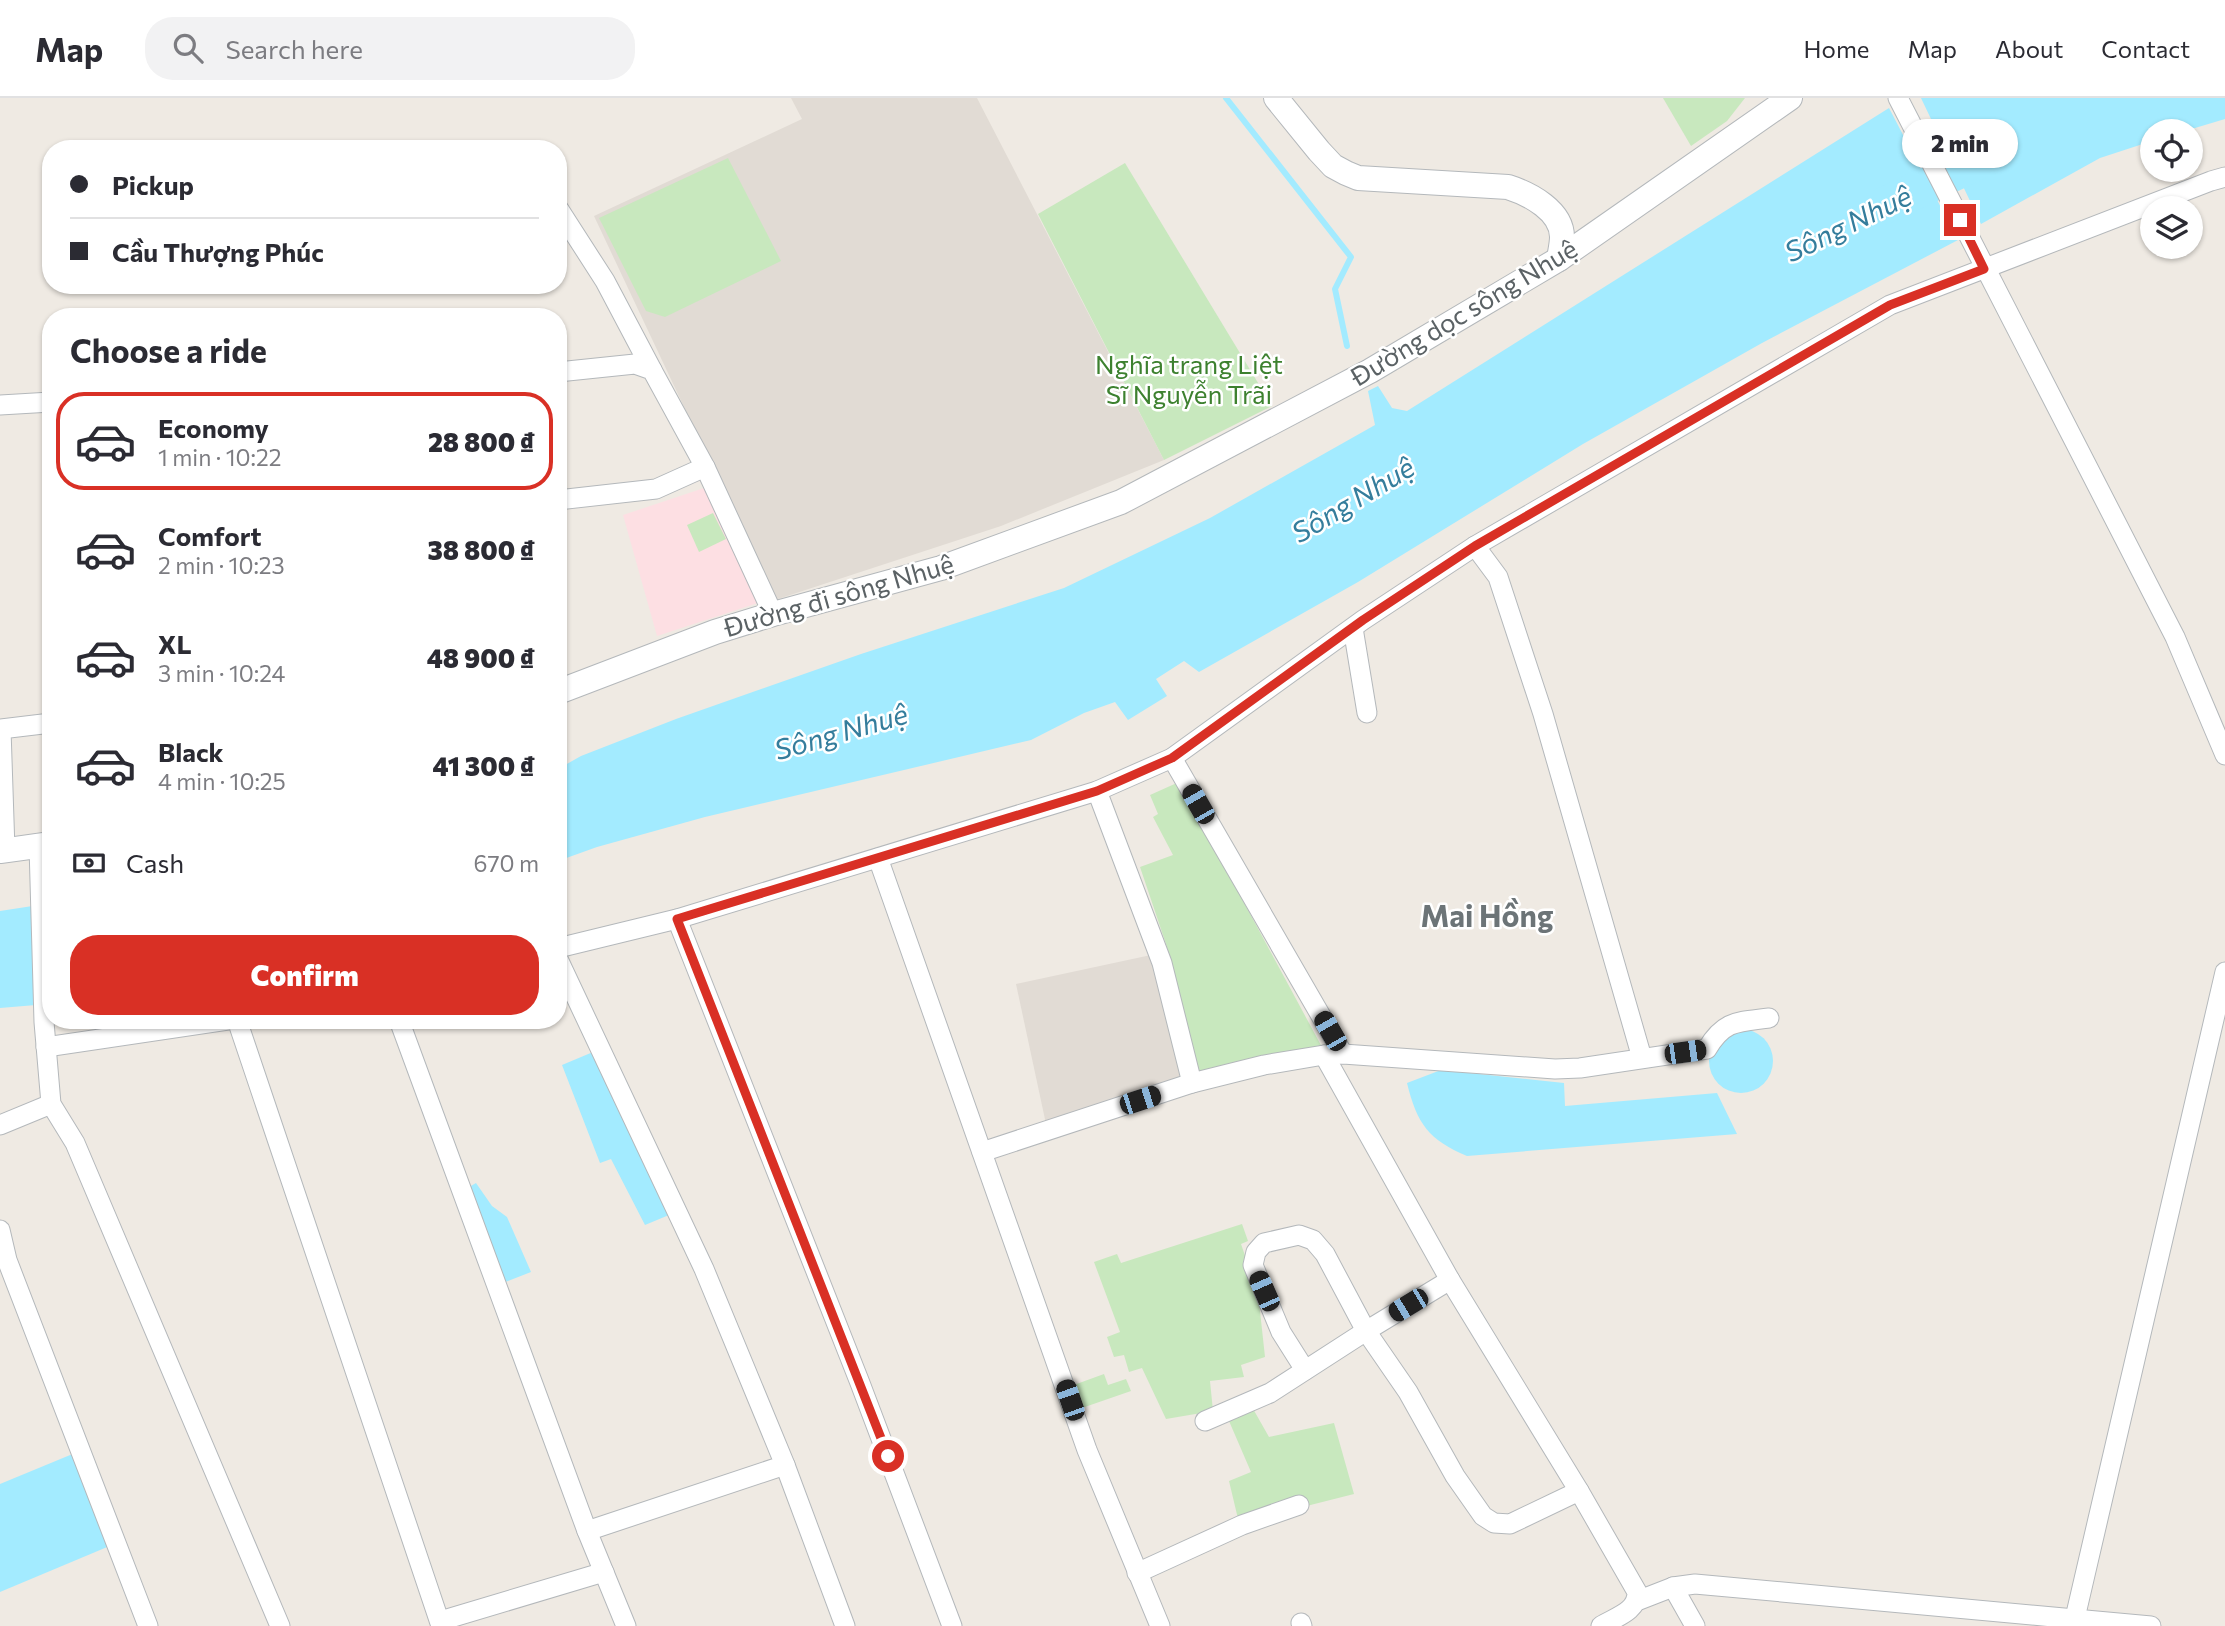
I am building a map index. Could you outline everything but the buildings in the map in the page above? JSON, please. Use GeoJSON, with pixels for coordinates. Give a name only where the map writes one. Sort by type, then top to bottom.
{"type":"FeatureCollection","features":[{"type":"Feature","properties":{"kind":"street"},"geometry":{"type":"LineString","coordinates":[[1276,98],[1334,166],[1358,178],[1508,187],[1534,198],[1560,226],[1562,236],[1559,259]]}},
{"type":"Feature","properties":{"kind":"street","name":"Đường dọc sông Nhuệ"},"geometry":{"type":"LineString","coordinates":[[1121,502],[1370,371],[1559,259],[1790,98]]}},
{"type":"Feature","properties":{"kind":"street"},"geometry":{"type":"LineString","coordinates":[[1898,98],[2175,636],[2225,755]]}},
{"type":"Feature","properties":{"kind":"street"},"geometry":{"type":"LineString","coordinates":[[567,946],[677,919],[1097,791],[1172,758],[1353,628],[1475,546],[1890,305],[2225,177]]}},
{"type":"Feature","properties":{"kind":"street"},"geometry":{"type":"LineString","coordinates":[[567,222],[605,281],[705,467],[773,614]]}},
{"type":"Feature","properties":{"kind":"street"},"geometry":{"type":"LineString","coordinates":[[567,371],[635,364],[652,370]]}},
{"type":"Feature","properties":{"kind":"street"},"geometry":{"type":"LineString","coordinates":[[0,405],[42,403]]}},
{"type":"Feature","properties":{"kind":"street"},"geometry":{"type":"LineString","coordinates":[[567,499],[656,489],[705,467]]}},
{"type":"Feature","properties":{"kind":"street","name":"Đường đi sông Nhuệ"},"geometry":{"type":"LineString","coordinates":[[567,689],[715,632],[941,568],[1121,502]]}},
{"type":"Feature","properties":{"kind":"street"},"geometry":{"type":"LineString","coordinates":[[1475,546],[1498,577],[1543,713],[1642,1058]]}},
{"type":"Feature","properties":{"kind":"street"},"geometry":{"type":"LineString","coordinates":[[1353,628],[1367,713]]}},
{"type":"Feature","properties":{"kind":"street"},"geometry":{"type":"LineString","coordinates":[[42,724],[1,729],[2,851],[42,845]]}},
{"type":"Feature","properties":{"kind":"street"},"geometry":{"type":"LineString","coordinates":[[1172,758],[1334,1055],[1450,1280],[1579,1491],[1637,1592],[1637,1601],[1633,1608],[1601,1626]]}},
{"type":"Feature","properties":{"kind":"street"},"geometry":{"type":"LineString","coordinates":[[1097,791],[1161,963],[1192,1083]]}},
{"type":"Feature","properties":{"kind":"street"},"geometry":{"type":"LineString","coordinates":[[878,858],[1087,1450],[1160,1626]]}},
{"type":"Feature","properties":{"kind":"street"},"geometry":{"type":"LineString","coordinates":[[42,868],[42,925]]}},
{"type":"Feature","properties":{"kind":"street"},"geometry":{"type":"LineString","coordinates":[[677,919],[952,1626]]}},
{"type":"Feature","properties":{"kind":"street"},"geometry":{"type":"LineString","coordinates":[[2075,1618],[2225,972]]}},
{"type":"Feature","properties":{"kind":"street"},"geometry":{"type":"LineString","coordinates":[[567,978],[704,1269],[785,1465],[845,1626]]}},
{"type":"Feature","properties":{"kind":"street"},"geometry":{"type":"LineString","coordinates":[[982,1152],[1192,1083],[1264,1065],[1334,1055],[1555,1069],[1580,1068],[1707,1049],[1722,1028],[1734,1023],[1769,1018]]}},
{"type":"Feature","properties":{"kind":"street"},"geometry":{"type":"LineString","coordinates":[[44,1029],[51,1104],[75,1143],[279,1626]]}},
{"type":"Feature","properties":{"kind":"street"},"geometry":{"type":"LineString","coordinates":[[46,1047],[167,1029]]}},
{"type":"Feature","properties":{"kind":"street"},"geometry":{"type":"LineString","coordinates":[[240,1029],[440,1624],[604,1572]]}},
{"type":"Feature","properties":{"kind":"street"},"geometry":{"type":"LineString","coordinates":[[402,1029],[587,1531],[626,1626]]}},
{"type":"Feature","properties":{"kind":"street"},"geometry":{"type":"LineString","coordinates":[[0,1125],[51,1104]]}},
{"type":"Feature","properties":{"kind":"street"},"geometry":{"type":"LineString","coordinates":[[0,1230],[4,1262],[148,1626]]}},
{"type":"Feature","properties":{"kind":"street"},"geometry":{"type":"LineString","coordinates":[[1305,1370],[1281,1332],[1253,1265],[1256,1252],[1264,1243],[1299,1235],[1313,1240],[1325,1254],[1366,1331],[1409,1392],[1455,1476],[1483,1516],[1494,1524],[1510,1524],[1579,1491]]}},
{"type":"Feature","properties":{"kind":"street"},"geometry":{"type":"LineString","coordinates":[[1205,1421],[1270,1393],[1450,1280]]}},
{"type":"Feature","properties":{"kind":"street"},"geometry":{"type":"LineString","coordinates":[[587,1531],[785,1465]]}},
{"type":"Feature","properties":{"kind":"street"},"geometry":{"type":"LineString","coordinates":[[1138,1573],[1242,1525],[1299,1505]]}},
{"type":"Feature","properties":{"kind":"street"},"geometry":{"type":"LineString","coordinates":[[1637,1601],[1673,1587],[1695,1584],[2151,1626]]}},
{"type":"Feature","properties":{"kind":"street"},"geometry":{"type":"LineString","coordinates":[[1673,1587],[1695,1626]]}},
{"type":"Feature","properties":{"kind":"shaded area"},"geometry":{"type":"Polygon","coordinates":[[[791,98],[977,98],[1164,460],[1001,526],[775,600],[594,216],[802,119],[791,98]]]}},
{"type":"Feature","properties":{"kind":"shaded area"},"geometry":{"type":"Polygon","coordinates":[[[704,488],[761,602],[657,636],[623,515],[704,488]]]}},
{"type":"Feature","properties":{"kind":"shaded area"},"geometry":{"type":"Polygon","coordinates":[[[1151,955],[1187,1081],[1046,1124],[1016,984],[1151,955]]]}},
{"type":"Feature","properties":{"kind":"green space"},"geometry":{"type":"Polygon","coordinates":[[[1663,98],[1745,98],[1727,121],[1691,146],[1663,98]]]}},
{"type":"Feature","properties":{"kind":"green space"},"geometry":{"type":"Polygon","coordinates":[[[728,158],[781,261],[665,317],[646,311],[599,218],[728,158]]]}},
{"type":"Feature","properties":{"kind":"green space","name":"Nghĩa trang Liệt Sĩ Nguyễn Trãi"},"geometry":{"type":"Polygon","coordinates":[[[1125,163],[1272,406],[1164,460],[1038,214],[1125,163]]]}},
{"type":"Feature","properties":{"kind":"green space"},"geometry":{"type":"Polygon","coordinates":[[[713,513],[726,539],[699,552],[687,525],[713,513]]]}},
{"type":"Feature","properties":{"kind":"green space"},"geometry":{"type":"Polygon","coordinates":[[[1179,782],[1323,1049],[1199,1076],[1166,944],[1140,867],[1173,855],[1153,817],[1158,814],[1150,795],[1179,782]]]}},
{"type":"Feature","properties":{"kind":"green space"},"geometry":{"type":"Polygon","coordinates":[[[1242,1224],[1248,1241],[1241,1244],[1258,1293],[1265,1357],[1241,1365],[1244,1377],[1210,1381],[1213,1411],[1166,1419],[1142,1368],[1129,1372],[1124,1355],[1114,1357],[1107,1337],[1120,1332],[1094,1262],[1117,1254],[1121,1263],[1242,1224]]]}},
{"type":"Feature","properties":{"kind":"green space"},"geometry":{"type":"Polygon","coordinates":[[[1104,1374],[1108,1385],[1126,1379],[1131,1391],[1079,1409],[1071,1386],[1104,1374]]]}},
{"type":"Feature","properties":{"kind":"green space"},"geometry":{"type":"Polygon","coordinates":[[[1252,1407],[1269,1437],[1334,1423],[1354,1494],[1239,1523],[1229,1481],[1251,1472],[1229,1421],[1252,1407]]]}},
{"type":"Feature","properties":{"kind":"water"},"geometry":{"type":"Polygon","coordinates":[[[1921,98],[2225,98],[2225,119],[2203,126],[2203,119],[2140,119],[2140,145],[2100,158],[1981,224],[1921,98]]]}},
{"type":"Feature","properties":{"kind":"water"},"geometry":{"type":"Polygon","coordinates":[[[1889,108],[1958,240],[1762,343],[1583,444],[1358,582],[1199,672],[1184,661],[1156,679],[1167,696],[1128,720],[1115,702],[1084,713],[1031,740],[705,817],[567,858],[567,764],[581,756],[676,719],[861,654],[1064,588],[1210,518],[1375,425],[1368,391],[1378,386],[1392,408],[1407,411],[1889,108]]]}},
{"type":"Feature","properties":{"kind":"water"},"geometry":{"type":"Polygon","coordinates":[[[39,905],[36,1005],[0,1008],[0,911],[39,905]]]}},
{"type":"Feature","properties":{"kind":"water"},"geometry":{"type":"Polygon","coordinates":[[[1741,1029],[1759,1035],[1767,1043],[1773,1061],[1767,1079],[1759,1087],[1741,1093],[1723,1087],[1715,1079],[1709,1061],[1715,1043],[1723,1035],[1741,1029]]]}},
{"type":"Feature","properties":{"kind":"water"},"geometry":{"type":"Polygon","coordinates":[[[593,1052],[669,1215],[645,1225],[611,1159],[600,1163],[562,1065],[593,1052]]]}},
{"type":"Feature","properties":{"kind":"water"},"geometry":{"type":"Polygon","coordinates":[[[1441,1070],[1564,1083],[1565,1106],[1717,1093],[1737,1134],[1467,1156],[1443,1144],[1426,1129],[1411,1097],[1407,1083],[1441,1070]]]}},
{"type":"Feature","properties":{"kind":"water"},"geometry":{"type":"Polygon","coordinates":[[[476,1183],[492,1206],[507,1217],[531,1272],[500,1284],[464,1190],[476,1183]]]}},
{"type":"Feature","properties":{"kind":"water"},"geometry":{"type":"Polygon","coordinates":[[[75,1453],[112,1545],[0,1592],[0,1484],[75,1453]]]}},
{"type":"Feature","properties":{"kind":"waterway"},"geometry":{"type":"LineString","coordinates":[[1226,98],[1351,257],[1335,289],[1347,346]]}},
{"type":"Feature","properties":{"kind":"waterway","name":"Sông Nhuệ"},"geometry":{"type":"LineString","coordinates":[[1884,206],[2001,150]]}},
{"type":"Feature","properties":{"kind":"district","name":"Mai Hồng"},"geometry":{"type":"Point","coordinates":[1487,917]}},
{"type":"Feature","properties":{"kind":"route"},"geometry":{"type":"LineString","coordinates":[[888,1456],[677,919],[1097,791],[1172,758],[1363,620],[1475,546],[1890,305],[1984,269],[1960,220]]}}]}
